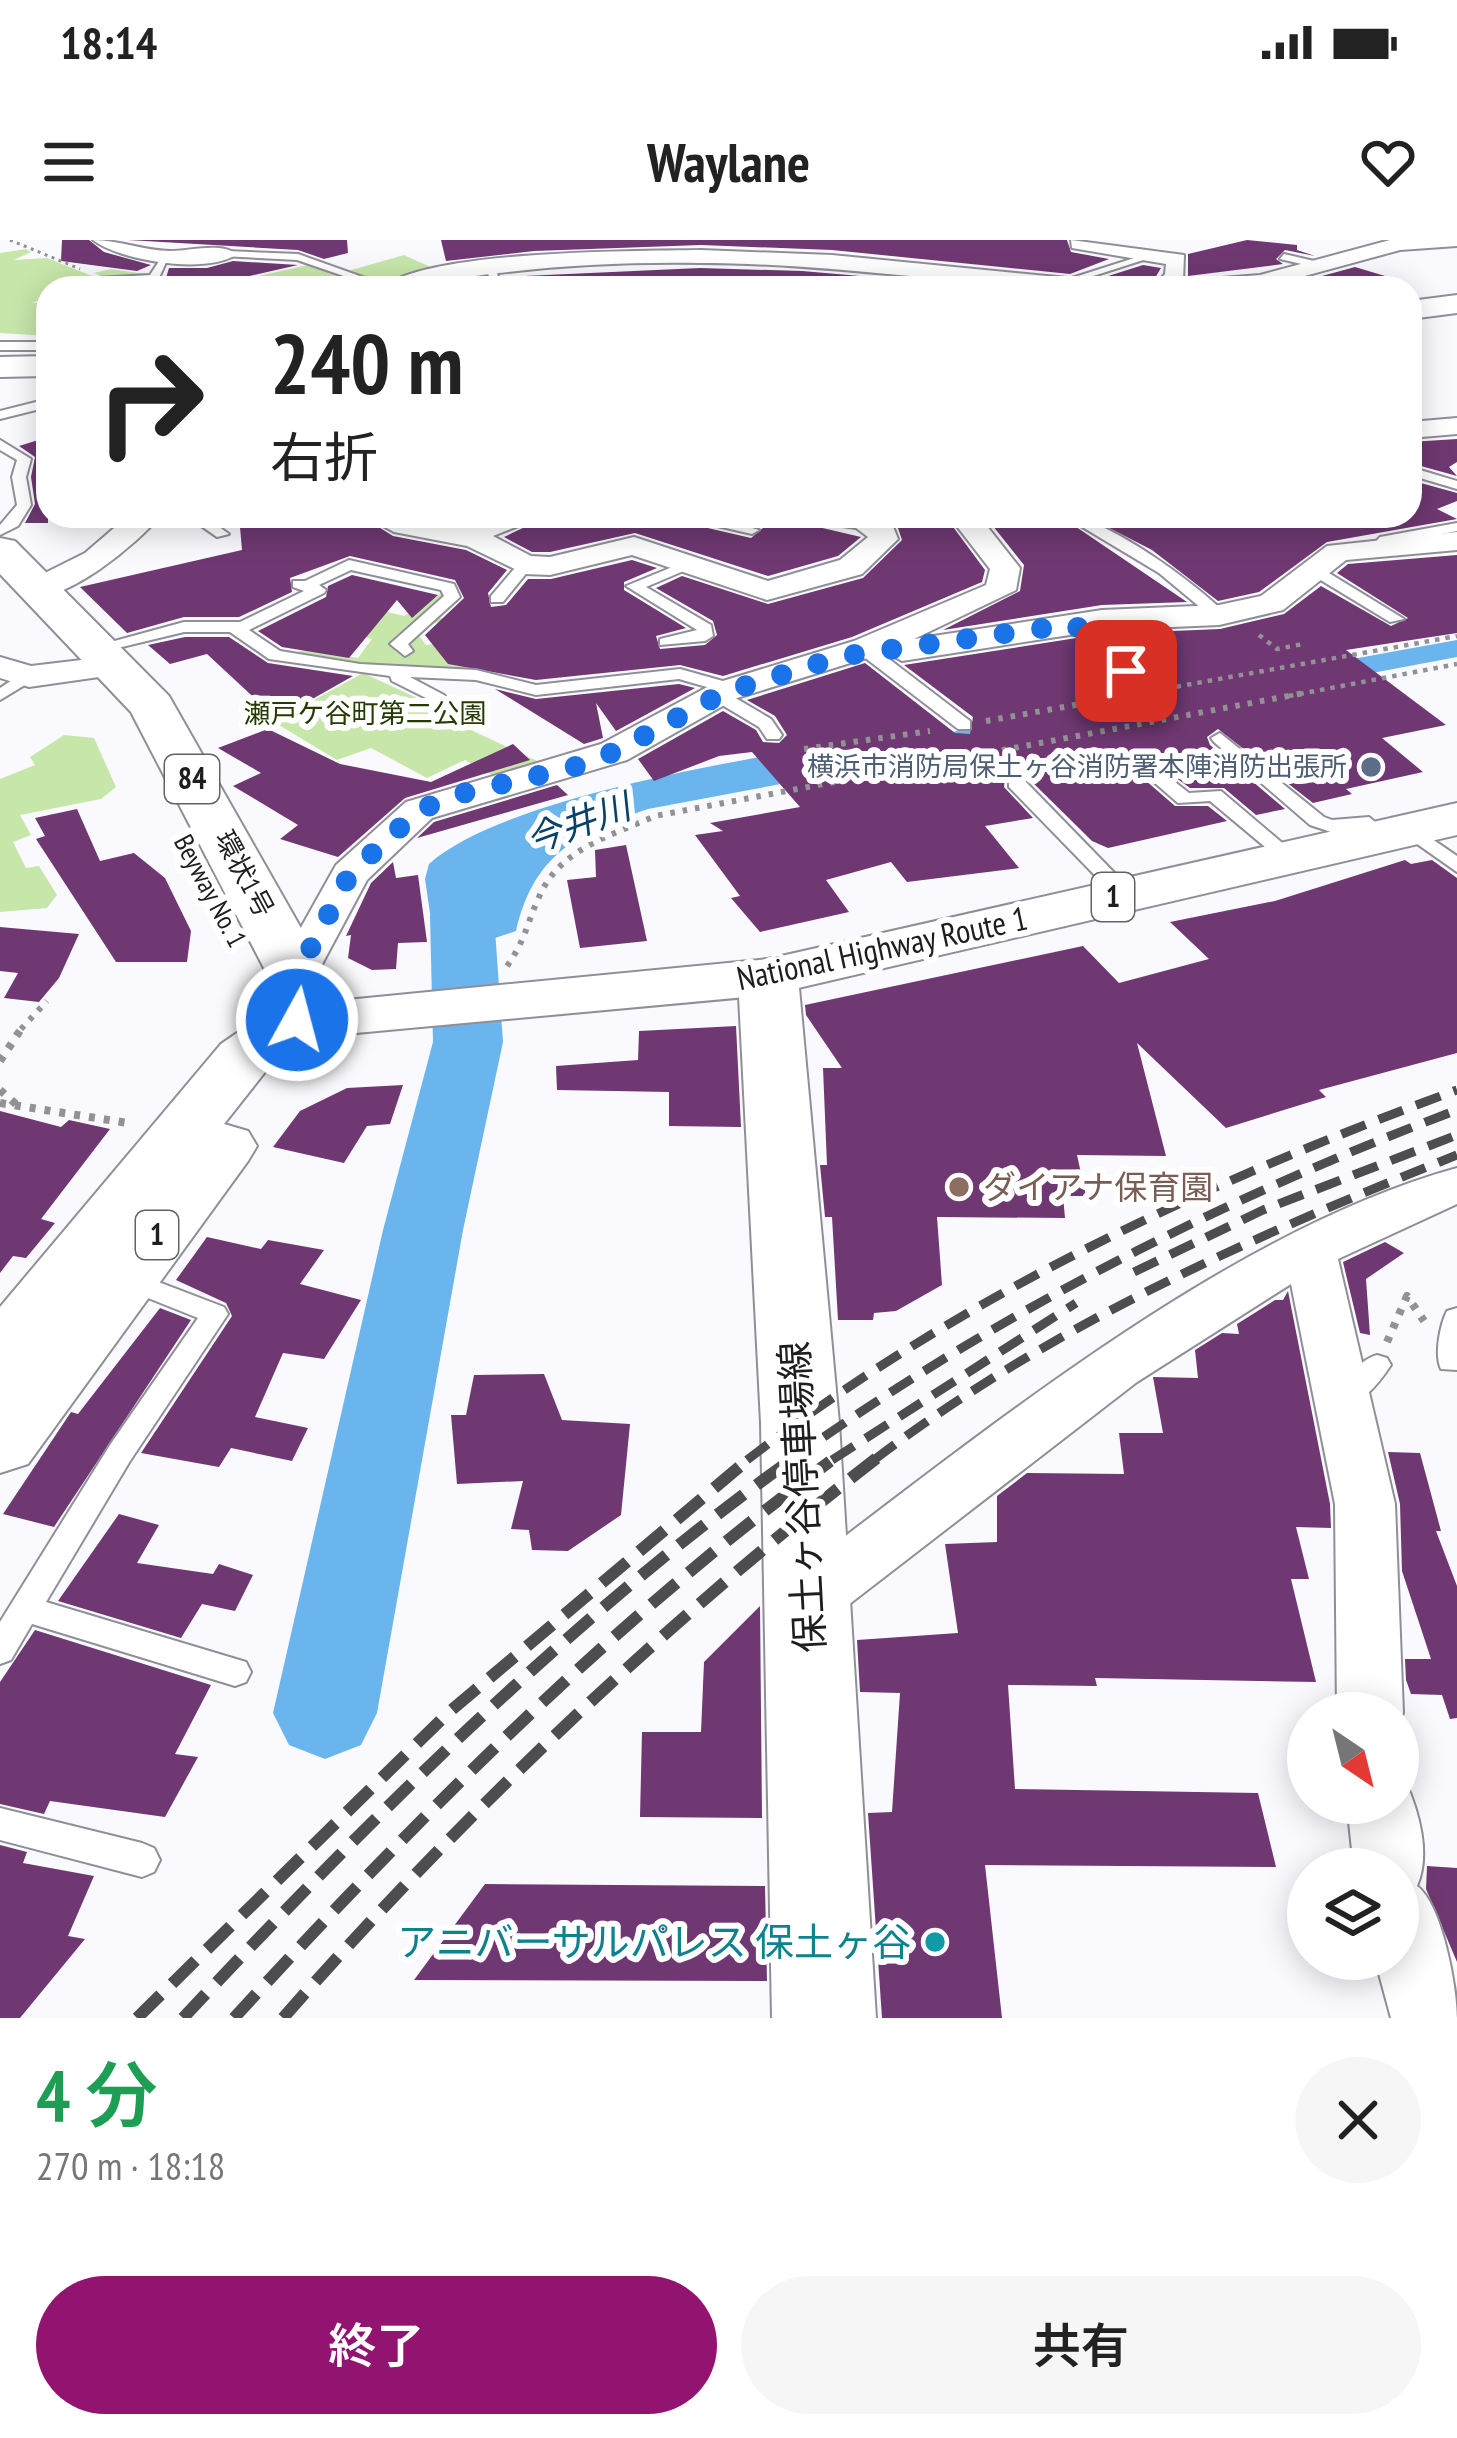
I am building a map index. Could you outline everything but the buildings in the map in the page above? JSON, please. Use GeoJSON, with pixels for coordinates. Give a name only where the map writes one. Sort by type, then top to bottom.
{"type":"FeatureCollection","features":[{"type":"Feature","properties":{"kind":"main road"},"geometry":{"type":"LineString","coordinates":[[1422,308],[1457,304]]}},
{"type":"Feature","properties":{"kind":"main road"},"geometry":{"type":"LineString","coordinates":[[1422,318],[1457,314]]}},
{"type":"Feature","properties":{"kind":"main road"},"geometry":{"type":"LineString","coordinates":[[0,371],[36,370]]}},
{"type":"Feature","properties":{"kind":"main road","name":"Beyway No. 1"},"geometry":{"type":"LineString","coordinates":[[10,568],[53,671],[118,715],[259,984],[297,997]]}},
{"type":"Feature","properties":{"kind":"main road","name":"National Highway Route 1"},"geometry":{"type":"LineString","coordinates":[[16,1321],[297,997],[768,977],[1416,828]]}},
{"type":"Feature","properties":{"kind":"main road","name":"保土ヶ谷停車場線"},"geometry":{"type":"LineString","coordinates":[[768,977],[808,1600],[824,2018]]}},
{"type":"Feature","properties":{"kind":"main road","name":"1"},"geometry":{"type":"LineString","coordinates":[[0,1442],[281,1070],[297,997]]}},
{"type":"Feature","properties":{"kind":"street"},"geometry":{"type":"LineString","coordinates":[[103,240],[163,258],[226,254]]}},
{"type":"Feature","properties":{"kind":"street"},"geometry":{"type":"LineString","coordinates":[[487,267],[482,257],[504,250],[503,240]]}},
{"type":"Feature","properties":{"kind":"street"},"geometry":{"type":"LineString","coordinates":[[1282,276],[1399,244],[1455,241]]}},
{"type":"Feature","properties":{"kind":"street"},"geometry":{"type":"LineString","coordinates":[[664,276],[680,248]]}},
{"type":"Feature","properties":{"kind":"street"},"geometry":{"type":"LineString","coordinates":[[442,276],[487,267],[680,248],[793,248],[901,276]]}},
{"type":"Feature","properties":{"kind":"street"},"geometry":{"type":"LineString","coordinates":[[1012,276],[1069,249],[1148,248],[1178,259],[1176,276]]}},
{"type":"Feature","properties":{"kind":"street"},"geometry":{"type":"LineString","coordinates":[[1422,429],[1457,425]]}},
{"type":"Feature","properties":{"kind":"street"},"geometry":{"type":"LineString","coordinates":[[10,568],[96,560],[135,528]]}},
{"type":"Feature","properties":{"kind":"street"},"geometry":{"type":"LineString","coordinates":[[426,528],[475,538],[526,565],[550,566],[634,546],[733,583],[779,590],[851,567],[883,539],[878,528]]}},
{"type":"Feature","properties":{"kind":"street"},"geometry":{"type":"LineString","coordinates":[[297,997],[350,874],[419,810],[460,794],[614,752],[725,692],[856,654],[1000,590],[1005,568],[973,528]]}},
{"type":"Feature","properties":{"kind":"street"},"geometry":{"type":"LineString","coordinates":[[856,654],[1074,624],[1219,615],[1272,603],[1338,552],[1457,541]]}},
{"type":"Feature","properties":{"kind":"street"},"geometry":{"type":"LineString","coordinates":[[808,1600],[1064,1406],[1310,1248],[1457,1185]]}},
{"type":"Feature","properties":{"kind":"street"},"geometry":{"type":"LineString","coordinates":[[1310,1248],[1361,1381],[1369,1692]]}},
{"type":"Feature","properties":{"kind":"street"},"geometry":{"type":"LineString","coordinates":[[1418,1980],[1429,2018]]}},
{"type":"Feature","properties":{"kind":"lane"},"geometry":{"type":"LineString","coordinates":[[1078,276],[1148,248]]}},
{"type":"Feature","properties":{"kind":"lane"},"geometry":{"type":"LineString","coordinates":[[226,254],[298,257],[360,276]]}},
{"type":"Feature","properties":{"kind":"lane"},"geometry":{"type":"LineString","coordinates":[[1284,257],[1323,266]]}},
{"type":"Feature","properties":{"kind":"lane"},"geometry":{"type":"LineString","coordinates":[[155,276],[163,258]]}},
{"type":"Feature","properties":{"kind":"lane"},"geometry":{"type":"LineString","coordinates":[[487,267],[491,276]]}},
{"type":"Feature","properties":{"kind":"lane"},"geometry":{"type":"LineString","coordinates":[[0,346],[36,346]]}},
{"type":"Feature","properties":{"kind":"lane"},"geometry":{"type":"LineString","coordinates":[[0,417],[36,406]]}},
{"type":"Feature","properties":{"kind":"lane"},"geometry":{"type":"LineString","coordinates":[[0,417],[34,423]]}},
{"type":"Feature","properties":{"kind":"lane"},"geometry":{"type":"LineString","coordinates":[[0,444],[26,458],[19,477],[24,505],[13,523],[10,568]]}},
{"type":"Feature","properties":{"kind":"lane"},"geometry":{"type":"LineString","coordinates":[[1422,475],[1457,485]]}},
{"type":"Feature","properties":{"kind":"lane"},"geometry":{"type":"LineString","coordinates":[[1379,548],[1385,540],[1457,527]]}},
{"type":"Feature","properties":{"kind":"lane"},"geometry":{"type":"LineString","coordinates":[[213,528],[222,534]]}},
{"type":"Feature","properties":{"kind":"lane"},"geometry":{"type":"LineString","coordinates":[[743,528],[752,530]]}},
{"type":"Feature","properties":{"kind":"lane"},"geometry":{"type":"LineString","coordinates":[[1091,528],[1164,571],[1219,615]]}},
{"type":"Feature","properties":{"kind":"lane"},"geometry":{"type":"LineString","coordinates":[[666,643],[705,636],[705,628],[634,586],[692,564]]}},
{"type":"Feature","properties":{"kind":"lane"},"geometry":{"type":"LineString","coordinates":[[53,671],[184,627],[235,628],[318,590],[302,585],[349,565],[448,587],[452,597],[398,644],[405,651]]}},
{"type":"Feature","properties":{"kind":"lane"},"geometry":{"type":"LineString","coordinates":[[497,599],[526,565]]}},
{"type":"Feature","properties":{"kind":"lane"},"geometry":{"type":"LineString","coordinates":[[1314,570],[1387,621],[1420,616]]}},
{"type":"Feature","properties":{"kind":"lane"},"geometry":{"type":"LineString","coordinates":[[235,628],[275,655],[367,673],[476,675],[524,689],[680,674],[725,692],[765,723],[773,735]]}},
{"type":"Feature","properties":{"kind":"lane"},"geometry":{"type":"LineString","coordinates":[[856,654],[964,725]]}},
{"type":"Feature","properties":{"kind":"lane"},"geometry":{"type":"LineString","coordinates":[[388,672],[438,699]]}},
{"type":"Feature","properties":{"kind":"lane"},"geometry":{"type":"LineString","coordinates":[[532,709],[552,699],[557,688]]}},
{"type":"Feature","properties":{"kind":"lane"},"geometry":{"type":"LineString","coordinates":[[1220,738],[1317,821],[1331,826],[1362,821],[1416,828],[1457,866]]}},
{"type":"Feature","properties":{"kind":"lane"},"geometry":{"type":"LineString","coordinates":[[1148,766],[1185,799],[1214,795],[1290,858]]}},
{"type":"Feature","properties":{"kind":"lane"},"geometry":{"type":"LineString","coordinates":[[1016,783],[1125,895]]}},
{"type":"Feature","properties":{"kind":"lane"},"geometry":{"type":"LineString","coordinates":[[0,1650],[120,1453],[215,1314],[124,1278]]}},
{"type":"Feature","properties":{"kind":"lane"},"geometry":{"type":"LineString","coordinates":[[1450,1362],[1457,1318]]}},
{"type":"Feature","properties":{"kind":"lane"},"geometry":{"type":"LineString","coordinates":[[26,1609],[235,1672]]}},
{"type":"Feature","properties":{"kind":"lane"},"geometry":{"type":"LineString","coordinates":[[0,1824],[142,1860]]}},
{"type":"Feature","properties":{"kind":"path"},"geometry":{"type":"LineString","coordinates":[[10,240],[97,276]]}},
{"type":"Feature","properties":{"kind":"path"},"geometry":{"type":"LineString","coordinates":[[1074,624],[1151,692]]}},
{"type":"Feature","properties":{"kind":"path"},"geometry":{"type":"LineString","coordinates":[[804,749],[964,725],[1457,635]]}},
{"type":"Feature","properties":{"kind":"path"},"geometry":{"type":"LineString","coordinates":[[482,992],[532,931],[537,900],[571,854],[640,820],[1457,664]]}},
{"type":"Feature","properties":{"kind":"path"},"geometry":{"type":"LineString","coordinates":[[0,1060],[27,1018],[47,1001]]}},
{"type":"Feature","properties":{"kind":"path"},"geometry":{"type":"LineString","coordinates":[[0,1090],[20,1107]]}},
{"type":"Feature","properties":{"kind":"path"},"geometry":{"type":"LineString","coordinates":[[0,1103],[145,1127]]}},
{"type":"Feature","properties":{"kind":"path"},"geometry":{"type":"LineString","coordinates":[[1361,1381],[1407,1296],[1450,1362]]}},
{"type":"Feature","properties":{"kind":"green space"},"geometry":{"type":"Polygon","coordinates":[[[26,249],[31,252],[14,260],[47,258],[92,276],[36,276],[36,302],[32,303],[36,303],[36,335],[0,333],[0,253],[26,249]]]}},
{"type":"Feature","properties":{"kind":"green space"},"geometry":{"type":"Polygon","coordinates":[[[404,255],[437,270],[419,276],[362,276],[348,271],[404,255]]]}},
{"type":"Feature","properties":{"kind":"green space"},"geometry":{"type":"Polygon","coordinates":[[[316,263],[350,276],[259,276],[316,263]]]}},
{"type":"Feature","properties":{"kind":"green space"},"geometry":{"type":"Polygon","coordinates":[[[111,269],[152,275],[101,276],[94,273],[111,269]]]}},
{"type":"Feature","properties":{"kind":"green space"},"geometry":{"type":"Polygon","coordinates":[[[444,592],[449,599],[421,616],[450,619],[414,629],[426,645],[486,637],[532,659],[443,670],[294,653],[308,649],[358,658],[372,639],[361,636],[371,608],[404,616],[444,592]]]}},
{"type":"Feature","properties":{"kind":"green space","name":"瀬戸ケ谷町第二公園"},"geometry":{"type":"Polygon","coordinates":[[[363,673],[426,702],[422,707],[552,768],[503,781],[465,760],[427,778],[371,748],[337,760],[274,722],[363,673]]]}},
{"type":"Feature","properties":{"kind":"green space"},"geometry":{"type":"Polygon","coordinates":[[[64,735],[94,738],[116,787],[101,799],[20,815],[31,835],[13,842],[26,868],[39,866],[57,895],[47,908],[0,912],[0,779],[35,765],[30,757],[64,735]]]}},
{"type":"Feature","properties":{"kind":"water"},"geometry":{"type":"Polygon","coordinates":[[[1457,640],[1457,657],[648,809],[600,827],[562,850],[534,883],[516,931],[486,941],[489,963],[438,968],[425,879],[429,864],[461,842],[552,805],[760,757],[800,750],[809,758],[1457,640]]]}},
{"type":"Feature","properties":{"kind":"waterway","name":"今井川"},"geometry":{"type":"LineString","coordinates":[[325,1713],[423,1230],[468,1042],[462,916],[489,873]]}},
{"type":"Feature","properties":{"kind":"railway"},"geometry":{"type":"LineString","coordinates":[[750,1458],[912,1346],[1088,1248],[1270,1164],[1457,1090]]}},
{"type":"Feature","properties":{"kind":"railway"},"geometry":{"type":"LineString","coordinates":[[791,1460],[949,1356],[1113,1263],[1282,1182],[1457,1110]]}},
{"type":"Feature","properties":{"kind":"railway"},"geometry":{"type":"LineString","coordinates":[[1134,1272],[1263,1210],[1457,1135]]}},
{"type":"Feature","properties":{"kind":"railway"},"geometry":{"type":"LineString","coordinates":[[877,1458],[941,1411],[1082,1326],[1229,1252],[1457,1155]]}},
{"type":"Feature","properties":{"kind":"railway"},"geometry":{"type":"LineString","coordinates":[[833,1460],[1076,1303]]}},
{"type":"Feature","properties":{"kind":"railway"},"geometry":{"type":"LineString","coordinates":[[183,2018],[327,1867],[552,1652],[630,1584],[795,1457]]}},
{"type":"Feature","properties":{"kind":"railway"},"geometry":{"type":"LineString","coordinates":[[833,1460],[836,1457]]}},
{"type":"Feature","properties":{"kind":"railway"},"geometry":{"type":"LineString","coordinates":[[137,2018],[448,1713],[750,1458]]}},
{"type":"Feature","properties":{"kind":"railway"},"geometry":{"type":"LineString","coordinates":[[747,1460],[750,1458]]}},
{"type":"Feature","properties":{"kind":"railway"},"geometry":{"type":"LineString","coordinates":[[283,2018],[422,1868],[567,1724],[720,1586],[877,1458]]}},
{"type":"Feature","properties":{"kind":"railway"},"geometry":{"type":"LineString","coordinates":[[234,2018],[521,1722],[674,1585],[833,1460]]}},
{"type":"Feature","properties":{"kind":"place","name":"横浜市消防局保土ヶ谷消防署本陣消防出張所"},"geometry":{"type":"Point","coordinates":[1371,767]}},
{"type":"Feature","properties":{"kind":"place","name":"ダイアナ保育園"},"geometry":{"type":"Point","coordinates":[959,1187]}},
{"type":"Feature","properties":{"kind":"place","name":"アニバーサルパレス 保土ヶ谷"},"geometry":{"type":"Point","coordinates":[935,1942]}},
{"type":"Feature","properties":{"kind":"route"},"geometry":{"type":"LineString","coordinates":[[297,1020],[297,974],[316,946],[350,874],[419,810],[460,794],[574,767],[614,752],[725,692],[843,656],[1074,624],[1126,671]]}}]}
